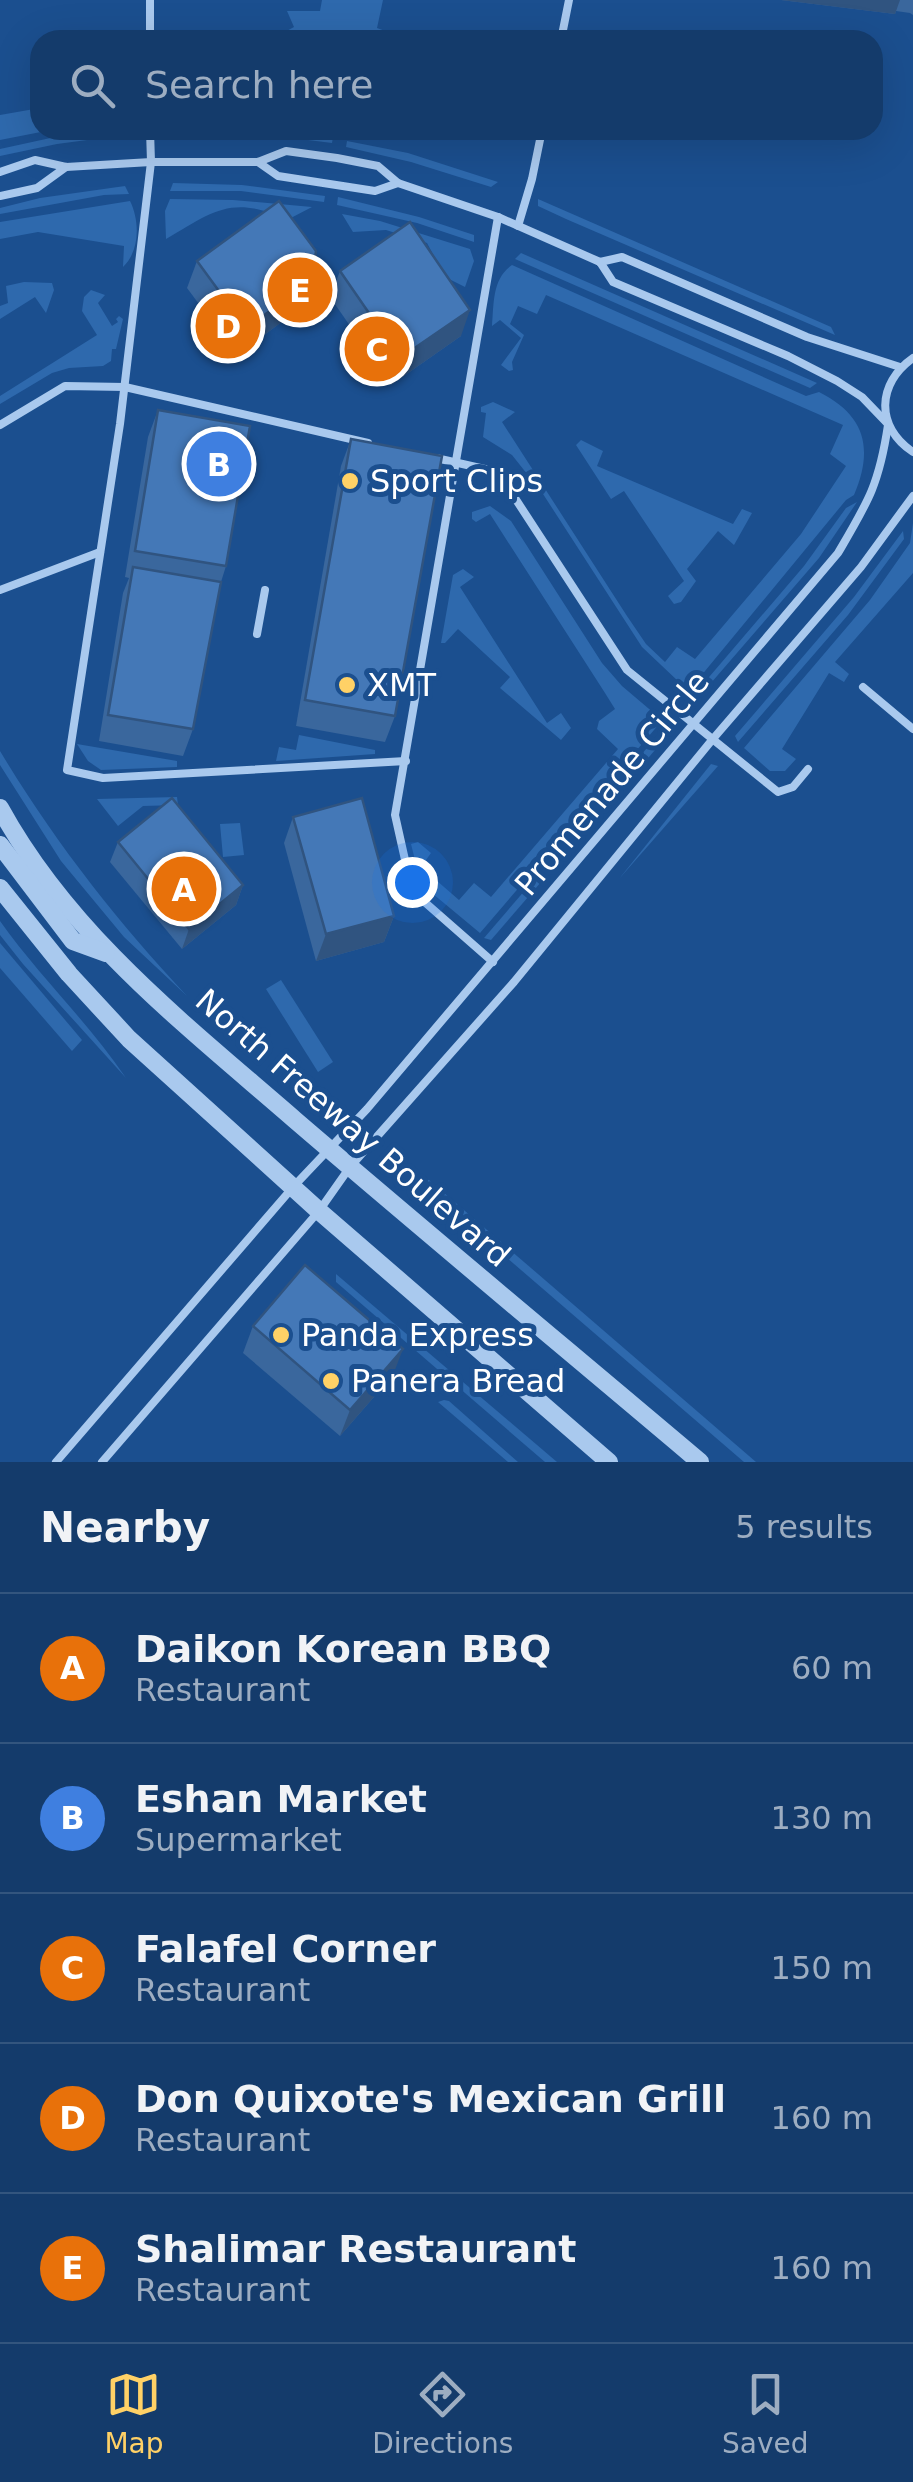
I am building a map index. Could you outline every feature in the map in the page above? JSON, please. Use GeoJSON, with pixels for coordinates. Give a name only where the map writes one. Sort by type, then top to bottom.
{"type":"FeatureCollection","features":[{"type":"Feature","properties":{"kind":"street","name":"North Freeway Boulevard"},"geometry":{"type":"LineString","coordinates":[[0,808],[62,898],[107,954],[350,1167],[700,1462]]}},
{"type":"Feature","properties":{"kind":"street"},"geometry":{"type":"LineString","coordinates":[[0,845],[73,941],[107,954]]}},
{"type":"Feature","properties":{"kind":"street"},"geometry":{"type":"LineString","coordinates":[[0,888],[68,974],[129,1039],[319,1211],[609,1462]]}},
{"type":"Feature","properties":{"kind":"lane"},"geometry":{"type":"LineString","coordinates":[[150,0],[150,30]]}},
{"type":"Feature","properties":{"kind":"lane"},"geometry":{"type":"LineString","coordinates":[[562,30],[569,0]]}},
{"type":"Feature","properties":{"kind":"lane"},"geometry":{"type":"LineString","coordinates":[[150,140],[125,386],[66,770],[104,778],[406,761]]}},
{"type":"Feature","properties":{"kind":"lane"},"geometry":{"type":"LineString","coordinates":[[518,226],[540,140]]}},
{"type":"Feature","properties":{"kind":"lane"},"geometry":{"type":"LineString","coordinates":[[0,172],[35,160],[66,167],[258,162],[286,151],[378,166],[398,183],[498,217],[600,262],[614,282],[837,381],[862,396],[897,440],[913,452]]}},
{"type":"Feature","properties":{"kind":"lane"},"geometry":{"type":"LineString","coordinates":[[258,162],[278,176],[375,192],[398,183]]}},
{"type":"Feature","properties":{"kind":"lane"},"geometry":{"type":"LineString","coordinates":[[0,196],[38,188],[66,167]]}},
{"type":"Feature","properties":{"kind":"lane"},"geometry":{"type":"LineString","coordinates":[[493,962],[412,891],[395,815],[498,217]]}},
{"type":"Feature","properties":{"kind":"lane"},"geometry":{"type":"LineString","coordinates":[[600,262],[622,256],[807,337],[900,367],[913,358]]}},
{"type":"Feature","properties":{"kind":"lane","name":"Promenade Circle"},"geometry":{"type":"LineString","coordinates":[[56,1462],[493,962],[838,554],[874,494],[882,471],[888,424],[885,394],[900,367]]}},
{"type":"Feature","properties":{"kind":"lane"},"geometry":{"type":"LineString","coordinates":[[0,425],[65,386],[125,386],[385,446]]}},
{"type":"Feature","properties":{"kind":"lane"},"geometry":{"type":"LineString","coordinates":[[420,454],[498,472],[627,670],[712,740],[778,792],[793,787],[808,769]]}},
{"type":"Feature","properties":{"kind":"lane","name":"Promenade Circle"},"geometry":{"type":"LineString","coordinates":[[102,1462],[319,1211],[350,1167],[514,982],[712,740],[860,568],[913,496]]}},
{"type":"Feature","properties":{"kind":"lane"},"geometry":{"type":"LineString","coordinates":[[0,590],[100,552]]}},
{"type":"Feature","properties":{"kind":"lane"},"geometry":{"type":"LineString","coordinates":[[257,634],[264,590]]}},
{"type":"Feature","properties":{"kind":"lane"},"geometry":{"type":"LineString","coordinates":[[863,687],[913,729]]}},
{"type":"Feature","properties":{"kind":"shaded area"},"geometry":{"type":"Polygon","coordinates":[[[322,0],[383,0],[377,28],[382,30],[288,30],[294,27],[287,11],[320,11],[322,0]]]}},
{"type":"Feature","properties":{"kind":"shaded area"},"geometry":{"type":"Polygon","coordinates":[[[30,110],[30,134],[0,140],[0,115],[30,110]]]}},
{"type":"Feature","properties":{"kind":"shaded area"},"geometry":{"type":"Polygon","coordinates":[[[41,140],[87,140],[0,156],[0,149],[41,140]]]}},
{"type":"Feature","properties":{"kind":"shaded area"},"geometry":{"type":"Polygon","coordinates":[[[347,141],[408,153],[498,182],[491,187],[346,147],[347,141]]]}},
{"type":"Feature","properties":{"kind":"shaded area"},"geometry":{"type":"Polygon","coordinates":[[[173,183],[242,185],[325,196],[324,202],[241,191],[170,191],[173,183]]]}},
{"type":"Feature","properties":{"kind":"shaded area"},"geometry":{"type":"Polygon","coordinates":[[[125,186],[129,194],[0,214],[0,208],[40,198],[125,186]]]}},
{"type":"Feature","properties":{"kind":"shaded area"},"geometry":{"type":"Polygon","coordinates":[[[338,197],[474,235],[474,242],[417,223],[337,205],[338,197]]]}},
{"type":"Feature","properties":{"kind":"shaded area"},"geometry":{"type":"Polygon","coordinates":[[[170,199],[312,207],[287,220],[252,208],[224,209],[166,239],[165,211],[170,199]]]}},
{"type":"Feature","properties":{"kind":"shaded area"},"geometry":{"type":"Polygon","coordinates":[[[538,199],[831,327],[835,335],[566,219],[538,206],[538,199]]]}},
{"type":"Feature","properties":{"kind":"shaded area"},"geometry":{"type":"Polygon","coordinates":[[[130,201],[137,236],[133,253],[123,267],[124,246],[38,232],[0,239],[0,222],[130,201]]]}},
{"type":"Feature","properties":{"kind":"shaded area"},"geometry":{"type":"Polygon","coordinates":[[[342,214],[380,221],[470,249],[474,261],[465,287],[445,277],[427,243],[386,230],[353,232],[342,214]]]}},
{"type":"Feature","properties":{"kind":"shaded area"},"geometry":{"type":"Polygon","coordinates":[[[521,253],[817,383],[810,388],[515,259],[521,253]]]}},
{"type":"Feature","properties":{"kind":"shaded area"},"geometry":{"type":"Polygon","coordinates":[[[512,265],[806,396],[819,392],[835,401],[856,422],[864,448],[854,495],[691,688],[679,682],[642,647],[543,494],[512,455],[483,437],[486,413],[481,412],[481,407],[493,402],[515,412],[502,422],[646,644],[665,662],[677,647],[695,659],[801,534],[846,466],[830,454],[843,425],[546,295],[537,314],[518,306],[510,324],[524,335],[512,362],[513,370],[509,371],[501,365],[521,338],[500,320],[492,326],[497,284],[512,265]]]}},
{"type":"Feature","properties":{"kind":"shaded area"},"geometry":{"type":"Polygon","coordinates":[[[52,283],[54,290],[46,313],[35,297],[0,319],[0,306],[8,303],[6,286],[52,283]]]}},
{"type":"Feature","properties":{"kind":"shaded area"},"geometry":{"type":"Polygon","coordinates":[[[91,290],[105,295],[98,303],[112,326],[119,316],[123,319],[111,361],[103,366],[52,373],[0,404],[0,396],[97,335],[82,311],[84,297],[91,290]]]}},
{"type":"Feature","properties":{"kind":"shaded area"},"geometry":{"type":"Polygon","coordinates":[[[581,440],[603,451],[597,466],[733,524],[742,509],[752,513],[734,545],[718,531],[687,569],[696,581],[681,602],[674,604],[668,596],[684,581],[624,491],[611,499],[576,445],[581,440]]]}},
{"type":"Feature","properties":{"kind":"shaded area"},"geometry":{"type":"Polygon","coordinates":[[[857,502],[819,558],[698,698],[692,697],[804,566],[846,508],[857,502]]]}},
{"type":"Feature","properties":{"kind":"shaded area"},"geometry":{"type":"Polygon","coordinates":[[[490,506],[511,521],[602,663],[660,723],[480,933],[421,884],[411,844],[418,842],[431,853],[421,867],[459,900],[474,883],[491,897],[618,749],[597,729],[599,721],[615,709],[605,693],[490,514],[476,522],[472,519],[472,512],[490,506]]]}},
{"type":"Feature","properties":{"kind":"shaded area"},"geometry":{"type":"Polygon","coordinates":[[[913,523],[913,573],[835,662],[849,674],[844,682],[829,673],[782,749],[796,759],[785,771],[770,771],[744,748],[870,600],[910,543],[913,523]]]}},
{"type":"Feature","properties":{"kind":"shaded area"},"geometry":{"type":"Polygon","coordinates":[[[903,531],[904,539],[848,615],[738,742],[735,736],[854,597],[903,531]]]}},
{"type":"Feature","properties":{"kind":"shaded area"},"geometry":{"type":"Polygon","coordinates":[[[463,569],[474,577],[460,587],[547,723],[561,713],[571,728],[561,740],[500,688],[510,677],[458,629],[441,643],[453,575],[463,569]]]}},
{"type":"Feature","properties":{"kind":"shaded area"},"geometry":{"type":"Polygon","coordinates":[[[665,727],[668,735],[491,940],[484,938],[665,727]]]}},
{"type":"Feature","properties":{"kind":"shaded area"},"geometry":{"type":"Polygon","coordinates":[[[299,735],[375,750],[375,754],[276,761],[279,747],[296,750],[299,735]]]}},
{"type":"Feature","properties":{"kind":"shaded area"},"geometry":{"type":"Polygon","coordinates":[[[77,744],[177,761],[177,767],[101,770],[88,761],[77,744]]]}},
{"type":"Feature","properties":{"kind":"shaded area"},"geometry":{"type":"Polygon","coordinates":[[[0,751],[87,879],[187,996],[124,937],[61,861],[0,765],[0,751]]]}},
{"type":"Feature","properties":{"kind":"shaded area"},"geometry":{"type":"Polygon","coordinates":[[[711,764],[718,766],[619,879],[711,764]]]}},
{"type":"Feature","properties":{"kind":"shaded area"},"geometry":{"type":"Polygon","coordinates":[[[177,797],[178,805],[143,806],[118,826],[97,799],[177,797]]]}},
{"type":"Feature","properties":{"kind":"shaded area"},"geometry":{"type":"Polygon","coordinates":[[[240,823],[244,855],[223,857],[220,824],[240,823]]]}},
{"type":"Feature","properties":{"kind":"shaded area"},"geometry":{"type":"Polygon","coordinates":[[[0,921],[126,1078],[23,964],[0,935],[0,921]]]}},
{"type":"Feature","properties":{"kind":"shaded area"},"geometry":{"type":"Polygon","coordinates":[[[0,943],[82,1040],[72,1051],[0,968],[0,943]]]}},
{"type":"Feature","properties":{"kind":"shaded area"},"geometry":{"type":"Polygon","coordinates":[[[281,980],[333,1062],[318,1072],[266,989],[281,980]]]}},
{"type":"Feature","properties":{"kind":"shaded area"},"geometry":{"type":"Polygon","coordinates":[[[424,1179],[756,1462],[744,1462],[420,1183],[424,1179]]]}},
{"type":"Feature","properties":{"kind":"shaded area"},"geometry":{"type":"Polygon","coordinates":[[[336,1274],[557,1462],[545,1462],[336,1282],[336,1274]]]}},
{"type":"Feature","properties":{"kind":"shaded area"},"geometry":{"type":"Polygon","coordinates":[[[444,1400],[518,1462],[508,1462],[438,1402],[444,1400]]]}},
{"type":"Feature","properties":{"kind":"building"},"geometry":{"type":"Polygon","coordinates":[[[279,201],[316,251],[312,281],[246,328],[197,261],[279,201]]]}},
{"type":"Feature","properties":{"kind":"building"},"geometry":{"type":"Polygon","coordinates":[[[410,222],[470,310],[400,358],[340,271],[410,222]]]}},
{"type":"Feature","properties":{"kind":"building"},"geometry":{"type":"Polygon","coordinates":[[[158,410],[250,426],[226,566],[135,551],[158,410]]]}},
{"type":"Feature","properties":{"kind":"building"},"geometry":{"type":"Polygon","coordinates":[[[351,439],[442,456],[395,716],[305,700],[351,439]]]}},
{"type":"Feature","properties":{"kind":"building"},"geometry":{"type":"Polygon","coordinates":[[[133,567],[221,582],[193,729],[108,715],[133,567]]]}},
{"type":"Feature","properties":{"kind":"building"},"geometry":{"type":"Polygon","coordinates":[[[172,798],[243,885],[189,929],[118,842],[172,798]]]}},
{"type":"Feature","properties":{"kind":"building"},"geometry":{"type":"Polygon","coordinates":[[[362,798],[394,916],[326,934],[293,817],[362,798]]]}},
{"type":"Feature","properties":{"kind":"building"},"geometry":{"type":"Polygon","coordinates":[[[305,1265],[403,1349],[350,1410],[253,1326],[305,1265]]]}},
{"type":"Feature","properties":{"kind":"place","name":"Shalimar Restaurant"},"geometry":{"type":"Point","coordinates":[300,290]}},
{"type":"Feature","properties":{"kind":"place","name":"Don Quixote's Mexican Grill"},"geometry":{"type":"Point","coordinates":[228,326]}},
{"type":"Feature","properties":{"kind":"place","name":"Falafel Corner"},"geometry":{"type":"Point","coordinates":[377,349]}},
{"type":"Feature","properties":{"kind":"place","name":"Eshan Market"},"geometry":{"type":"Point","coordinates":[219,464]}},
{"type":"Feature","properties":{"kind":"place","name":"Sport Clips"},"geometry":{"type":"Point","coordinates":[350,481]}},
{"type":"Feature","properties":{"kind":"place","name":"XMT"},"geometry":{"type":"Point","coordinates":[347,685]}},
{"type":"Feature","properties":{"kind":"place","name":"Daikon Korean BBQ"},"geometry":{"type":"Point","coordinates":[184,889]}},
{"type":"Feature","properties":{"kind":"place","name":"Panda Express"},"geometry":{"type":"Point","coordinates":[281,1335]}},
{"type":"Feature","properties":{"kind":"place","name":"Panera Bread"},"geometry":{"type":"Point","coordinates":[331,1381]}}]}
